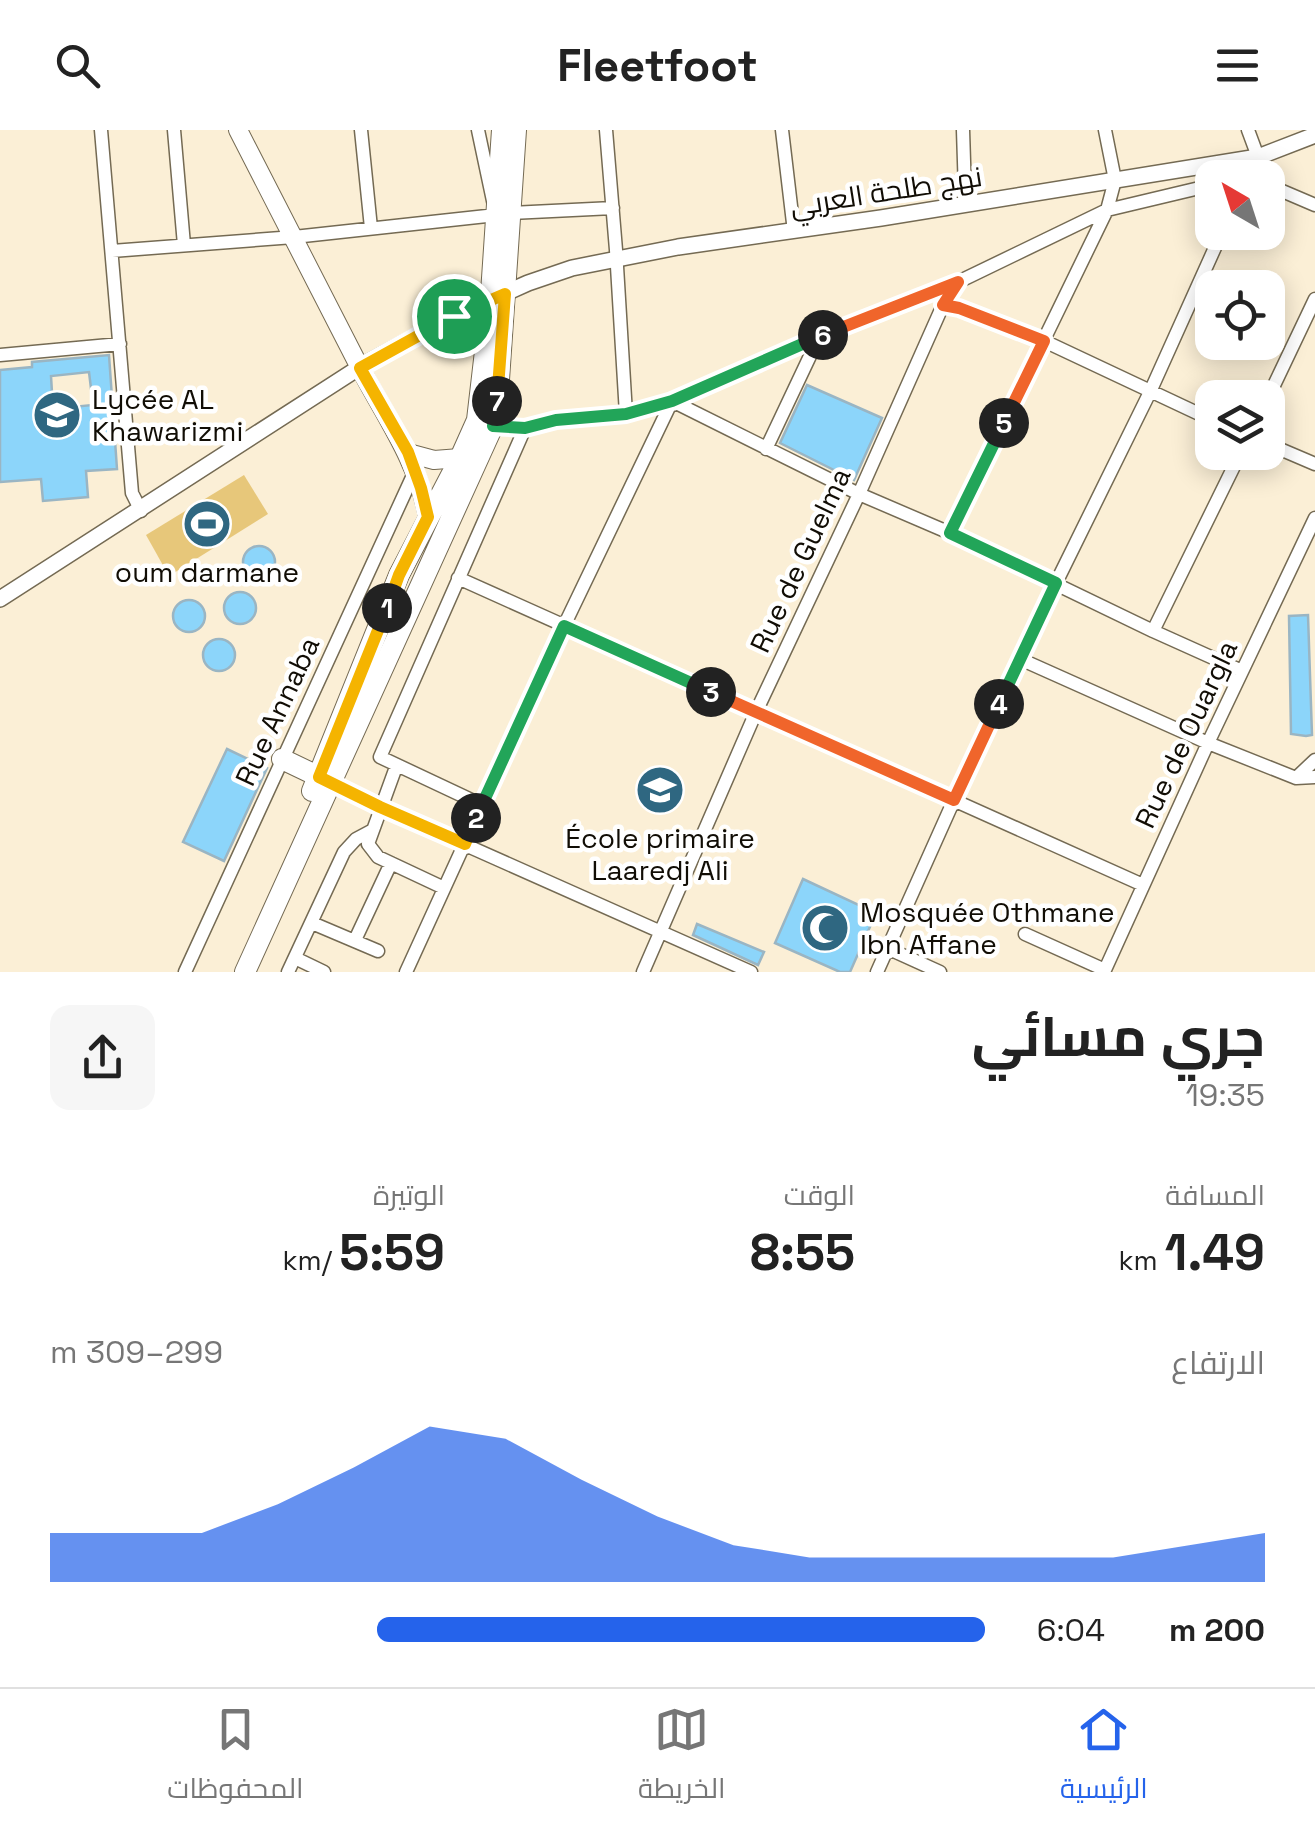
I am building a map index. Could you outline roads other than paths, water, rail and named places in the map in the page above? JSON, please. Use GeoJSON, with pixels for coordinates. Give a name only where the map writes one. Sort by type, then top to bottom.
{"type":"FeatureCollection","features":[{"type":"Feature","properties":{"kind":"main road"},"geometry":{"type":"LineString","coordinates":[[238,130],[360,368],[408,452],[428,517]]}},
{"type":"Feature","properties":{"kind":"main road"},"geometry":{"type":"LineString","coordinates":[[230,972],[493,426],[497,409],[503,214],[502,130]]}},
{"type":"Feature","properties":{"kind":"main road"},"geometry":{"type":"LineString","coordinates":[[503,214],[516,130]]}},
{"type":"Feature","properties":{"kind":"main road"},"geometry":{"type":"LineString","coordinates":[[244,972],[325,780],[399,575],[477,420],[498,293]]}},
{"type":"Feature","properties":{"kind":"main road"},"geometry":{"type":"LineString","coordinates":[[408,452],[434,460],[460,458]]}},
{"type":"Feature","properties":{"kind":"main road"},"geometry":{"type":"LineString","coordinates":[[282,759],[325,780]]}},
{"type":"Feature","properties":{"kind":"street"},"geometry":{"type":"LineString","coordinates":[[102,130],[132,494],[141,510]]}},
{"type":"Feature","properties":{"kind":"street"},"geometry":{"type":"LineString","coordinates":[[174,130],[184,245]]}},
{"type":"Feature","properties":{"kind":"street"},"geometry":{"type":"LineString","coordinates":[[361,130],[371,228]]}},
{"type":"Feature","properties":{"kind":"street"},"geometry":{"type":"LineString","coordinates":[[478,130],[503,214]]}},
{"type":"Feature","properties":{"kind":"street"},"geometry":{"type":"LineString","coordinates":[[606,130],[626,414]]}},
{"type":"Feature","properties":{"kind":"street"},"geometry":{"type":"LineString","coordinates":[[782,130],[793,223]]}},
{"type":"Feature","properties":{"kind":"street"},"geometry":{"type":"LineString","coordinates":[[963,130],[965,193]]}},
{"type":"Feature","properties":{"kind":"street"},"geometry":{"type":"LineString","coordinates":[[950,533],[1107,210],[1114,175],[1106,130]]}},
{"type":"Feature","properties":{"kind":"street"},"geometry":{"type":"LineString","coordinates":[[1248,130],[1256,154]]}},
{"type":"Feature","properties":{"kind":"street"},"geometry":{"type":"LineString","coordinates":[[1256,154],[1305,130]]}},
{"type":"Feature","properties":{"kind":"street"},"geometry":{"type":"LineString","coordinates":[[616,254],[965,193],[1256,154],[1315,135]]}},
{"type":"Feature","properties":{"kind":"street","name":"نهج طلحة العربي"},"geometry":{"type":"LineString","coordinates":[[0,600],[360,368],[498,293],[616,254],[1114,175]]}},
{"type":"Feature","properties":{"kind":"street"},"geometry":{"type":"LineString","coordinates":[[493,426],[525,428],[556,420],[626,414],[672,401],[958,282],[1107,210],[1195,189]]}},
{"type":"Feature","properties":{"kind":"street"},"geometry":{"type":"LineString","coordinates":[[1285,192],[1315,205]]}},
{"type":"Feature","properties":{"kind":"street"},"geometry":{"type":"LineString","coordinates":[[112,252],[503,214],[613,208]]}},
{"type":"Feature","properties":{"kind":"street"},"geometry":{"type":"LineString","coordinates":[[876,972],[1214,250]]}},
{"type":"Feature","properties":{"kind":"street","name":"Rue de Guelma"},"geometry":{"type":"LineString","coordinates":[[642,972],[756,712],[943,305],[958,282]]}},
{"type":"Feature","properties":{"kind":"street"},"geometry":{"type":"LineString","coordinates":[[1277,380],[1315,299]]}},
{"type":"Feature","properties":{"kind":"street"},"geometry":{"type":"LineString","coordinates":[[943,305],[1044,341],[1195,412]]}},
{"type":"Feature","properties":{"kind":"street"},"geometry":{"type":"LineString","coordinates":[[766,449],[819,337]]}},
{"type":"Feature","properties":{"kind":"street"},"geometry":{"type":"LineString","coordinates":[[0,356],[120,344]]}},
{"type":"Feature","properties":{"kind":"street"},"geometry":{"type":"LineString","coordinates":[[672,401],[859,494],[1242,671]]}},
{"type":"Feature","properties":{"kind":"street"},"geometry":{"type":"LineString","coordinates":[[406,972],[672,401]]}},
{"type":"Feature","properties":{"kind":"street"},"geometry":{"type":"LineString","coordinates":[[482,805],[380,758],[525,428]]}},
{"type":"Feature","properties":{"kind":"street"},"geometry":{"type":"LineString","coordinates":[[1285,451],[1315,464]]}},
{"type":"Feature","properties":{"kind":"street"},"geometry":{"type":"LineString","coordinates":[[1153,631],[1232,470]]}},
{"type":"Feature","properties":{"kind":"street","name":"Rue Annaba"},"geometry":{"type":"LineString","coordinates":[[185,972],[416,471]]}},
{"type":"Feature","properties":{"kind":"street","name":"Rue de Ouargla"},"geometry":{"type":"LineString","coordinates":[[1105,971],[1208,743],[1311,534],[1315,518]]}},
{"type":"Feature","properties":{"kind":"street"},"geometry":{"type":"LineString","coordinates":[[458,578],[1143,884]]}},
{"type":"Feature","properties":{"kind":"street"},"geometry":{"type":"LineString","coordinates":[[1020,659],[1208,743],[1296,778],[1315,777]]}},
{"type":"Feature","properties":{"kind":"street"},"geometry":{"type":"LineString","coordinates":[[1296,778],[1315,760]]}},
{"type":"Feature","properties":{"kind":"street"},"geometry":{"type":"LineString","coordinates":[[396,766],[368,844],[378,857],[444,888]]}},
{"type":"Feature","properties":{"kind":"street"},"geometry":{"type":"LineString","coordinates":[[325,780],[751,972]]}},
{"type":"Feature","properties":{"kind":"street"},"geometry":{"type":"LineString","coordinates":[[288,972],[344,852],[371,831]]}},
{"type":"Feature","properties":{"kind":"street"},"geometry":{"type":"LineString","coordinates":[[356,940],[391,863]]}},
{"type":"Feature","properties":{"kind":"street"},"geometry":{"type":"LineString","coordinates":[[312,923],[378,952]]}},
{"type":"Feature","properties":{"kind":"street"},"geometry":{"type":"LineString","coordinates":[[1025,934],[1105,971]]}},
{"type":"Feature","properties":{"kind":"street"},"geometry":{"type":"LineString","coordinates":[[887,948],[940,972]]}},
{"type":"Feature","properties":{"kind":"street"},"geometry":{"type":"LineString","coordinates":[[295,958],[324,972]]}},
{"type":"Feature","properties":{"kind":"place","name":"Lycée AL Khawarizmi"},"geometry":{"type":"Point","coordinates":[57,415]}},
{"type":"Feature","properties":{"kind":"place","name":"oum darmane"},"geometry":{"type":"Point","coordinates":[207,524]}},
{"type":"Feature","properties":{"kind":"place","name":"École primaire Laaredj Ali"},"geometry":{"type":"Point","coordinates":[660,790]}},
{"type":"Feature","properties":{"kind":"place","name":"Mosquée Othmane Ibn Affane"},"geometry":{"type":"Point","coordinates":[825,928]}}]}
